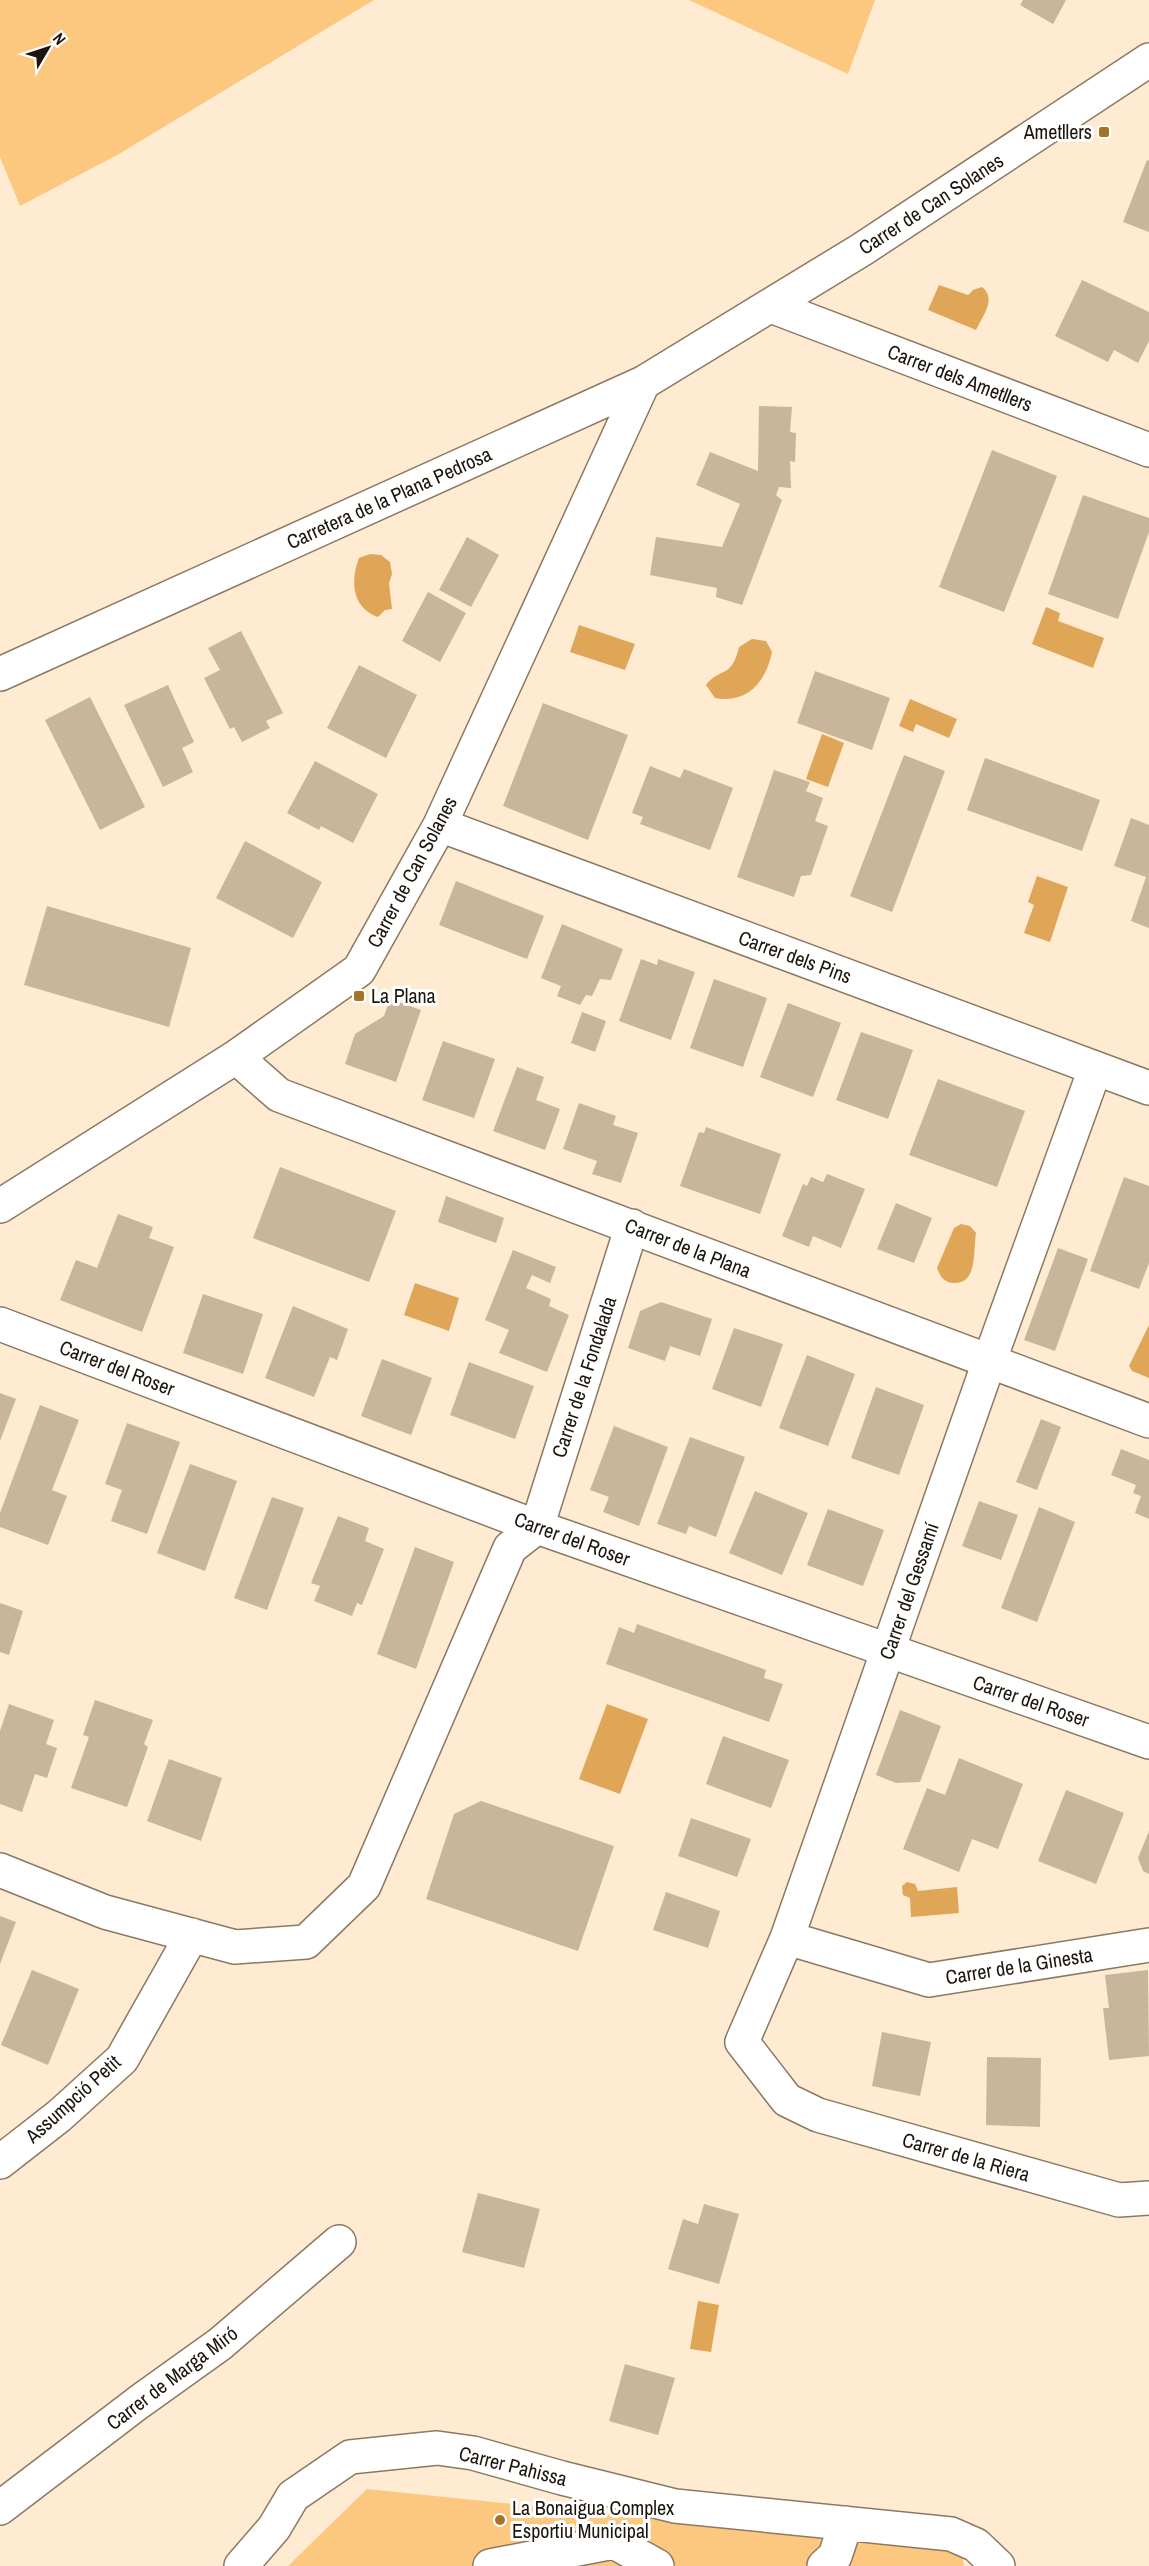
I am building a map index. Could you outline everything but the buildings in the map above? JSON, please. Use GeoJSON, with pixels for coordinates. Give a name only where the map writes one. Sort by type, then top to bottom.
{"type":"FeatureCollection","features":[{"type":"Feature","properties":{"kind":"street","name":"Carrer de Can Solanes"},"geometry":{"type":"LineString","coordinates":[[771,306],[1149,60]]}},
{"type":"Feature","properties":{"kind":"street","name":"Carretera de la Plana Pedrosa"},"geometry":{"type":"LineString","coordinates":[[0,674],[643,383],[771,306]]}},
{"type":"Feature","properties":{"kind":"street","name":"Carrer dels Ametllers"},"geometry":{"type":"LineString","coordinates":[[771,306],[1149,450]]}},
{"type":"Feature","properties":{"kind":"street","name":"Carrer de Can Solanes"},"geometry":{"type":"LineString","coordinates":[[0,1206],[236,1057],[359,970],[440,825],[643,383]]}},
{"type":"Feature","properties":{"kind":"street","name":"Carrer dels Pins"},"geometry":{"type":"LineString","coordinates":[[440,825],[1149,1088]]}},
{"type":"Feature","properties":{"kind":"street","name":"Carrer de la Plana"},"geometry":{"type":"LineString","coordinates":[[236,1057],[279,1095],[1149,1421]]}},
{"type":"Feature","properties":{"kind":"street","name":"Carrer del Gessamí"},"geometry":{"type":"LineString","coordinates":[[787,2100],[742,2042],[787,1938],[989,1362],[1095,1069]]}},
{"type":"Feature","properties":{"kind":"street","name":"Carrer de la Fondalada"},"geometry":{"type":"LineString","coordinates":[[537,1527],[632,1226]]}},
{"type":"Feature","properties":{"kind":"street","name":"Carrer del Roser"},"geometry":{"type":"LineString","coordinates":[[0,1323],[537,1527],[1149,1742]]}},
{"type":"Feature","properties":{"kind":"street"},"geometry":{"type":"LineString","coordinates":[[0,1870],[105,1912],[235,1947],[306,1942],[364,1887],[510,1548],[537,1527]]}},
{"type":"Feature","properties":{"kind":"street","name":"Assumpció Petit"},"geometry":{"type":"LineString","coordinates":[[0,2162],[59,2116],[122,2059],[192,1935]]}},
{"type":"Feature","properties":{"kind":"street","name":"Carrer de la Ginesta"},"geometry":{"type":"LineString","coordinates":[[787,1938],[929,1980],[1149,1945]]}},
{"type":"Feature","properties":{"kind":"street","name":"Carrer de la Riera"},"geometry":{"type":"LineString","coordinates":[[787,2100],[818,2115],[1119,2200],[1149,2198]]}},
{"type":"Feature","properties":{"kind":"street","name":"Carrer de Marga Miró"},"geometry":{"type":"LineString","coordinates":[[0,2508],[139,2402],[220,2344],[339,2242]]}},
{"type":"Feature","properties":{"kind":"street","name":"Carrer Pahissa"},"geometry":{"type":"LineString","coordinates":[[241,2566],[274,2528],[293,2496],[350,2457],[436,2448],[473,2453],[675,2506],[951,2534],[976,2545],[998,2566]]}},
{"type":"Feature","properties":{"kind":"street"},"geometry":{"type":"LineString","coordinates":[[824,2566],[835,2556],[846,2523]]}},
{"type":"Feature","properties":{"kind":"street"},"geometry":{"type":"LineString","coordinates":[[490,2566],[614,2542],[657,2566]]}},
{"type":"Feature","properties":{"kind":"shaded area"},"geometry":{"type":"Polygon","coordinates":[[[0,0],[374,0],[119,154],[20,206],[0,157],[0,0]]]}},
{"type":"Feature","properties":{"kind":"shaded area"},"geometry":{"type":"Polygon","coordinates":[[[689,0],[875,0],[848,74],[689,0]]]}},
{"type":"Feature","properties":{"kind":"shaded area"},"geometry":{"type":"Polygon","coordinates":[[[939,285],[968,295],[973,290],[982,287],[989,302],[976,330],[928,310],[939,285]]]}},
{"type":"Feature","properties":{"kind":"shaded area"},"geometry":{"type":"Polygon","coordinates":[[[370,554],[381,555],[390,562],[392,574],[389,583],[392,609],[385,610],[378,617],[363,607],[355,593],[354,584],[359,558],[370,554]]]}},
{"type":"Feature","properties":{"kind":"shaded area"},"geometry":{"type":"Polygon","coordinates":[[[1046,607],[1060,613],[1058,621],[1104,638],[1093,668],[1032,644],[1046,607]]]}},
{"type":"Feature","properties":{"kind":"shaded area"},"geometry":{"type":"Polygon","coordinates":[[[579,625],[635,644],[625,670],[570,652],[579,625]]]}},
{"type":"Feature","properties":{"kind":"shaded area"},"geometry":{"type":"Polygon","coordinates":[[[752,639],[766,641],[772,652],[760,681],[753,689],[737,698],[715,698],[706,685],[711,679],[729,669],[739,647],[752,639]]]}},
{"type":"Feature","properties":{"kind":"shaded area"},"geometry":{"type":"Polygon","coordinates":[[[910,699],[957,719],[949,738],[916,724],[913,732],[899,726],[910,699]]]}},
{"type":"Feature","properties":{"kind":"shaded area"},"geometry":{"type":"Polygon","coordinates":[[[822,734],[844,743],[828,787],[806,779],[822,734]]]}},
{"type":"Feature","properties":{"kind":"shaded area"},"geometry":{"type":"Polygon","coordinates":[[[1037,876],[1068,887],[1050,942],[1024,933],[1034,905],[1028,902],[1037,876]]]}},
{"type":"Feature","properties":{"kind":"shaded area"},"geometry":{"type":"Polygon","coordinates":[[[961,1224],[970,1226],[976,1233],[973,1265],[967,1278],[962,1282],[951,1283],[943,1278],[937,1268],[954,1228],[961,1224]]]}},
{"type":"Feature","properties":{"kind":"shaded area"},"geometry":{"type":"Polygon","coordinates":[[[415,1283],[459,1298],[449,1331],[404,1315],[415,1283]]]}},
{"type":"Feature","properties":{"kind":"shaded area"},"geometry":{"type":"Polygon","coordinates":[[[1149,1325],[1149,1378],[1132,1371],[1129,1366],[1149,1325]]]}},
{"type":"Feature","properties":{"kind":"shaded area"},"geometry":{"type":"Polygon","coordinates":[[[607,1704],[648,1719],[620,1794],[579,1779],[607,1704]]]}},
{"type":"Feature","properties":{"kind":"shaded area"},"geometry":{"type":"Polygon","coordinates":[[[907,1882],[915,1884],[918,1891],[957,1887],[959,1913],[911,1917],[910,1898],[903,1895],[902,1886],[907,1882]]]}},
{"type":"Feature","properties":{"kind":"shaded area"},"geometry":{"type":"Polygon","coordinates":[[[698,2301],[719,2305],[711,2352],[690,2349],[698,2301]]]}},
{"type":"Feature","properties":{"kind":"shaded area","name":"La Bonaigua Complex Esportiu Municipal"},"geometry":{"type":"Polygon","coordinates":[[[367,2489],[961,2550],[964,2566],[288,2566],[367,2489]]]}},
{"type":"Feature","properties":{"kind":"place","name":"Ametllers"},"geometry":{"type":"Point","coordinates":[1104,132]}},
{"type":"Feature","properties":{"kind":"place","name":"La Plana"},"geometry":{"type":"Point","coordinates":[359,996]}},
{"type":"Feature","properties":{"kind":"place","name":"La Bonaigua Complex Esportiu Municipal"},"geometry":{"type":"Point","coordinates":[500,2520]}}]}
